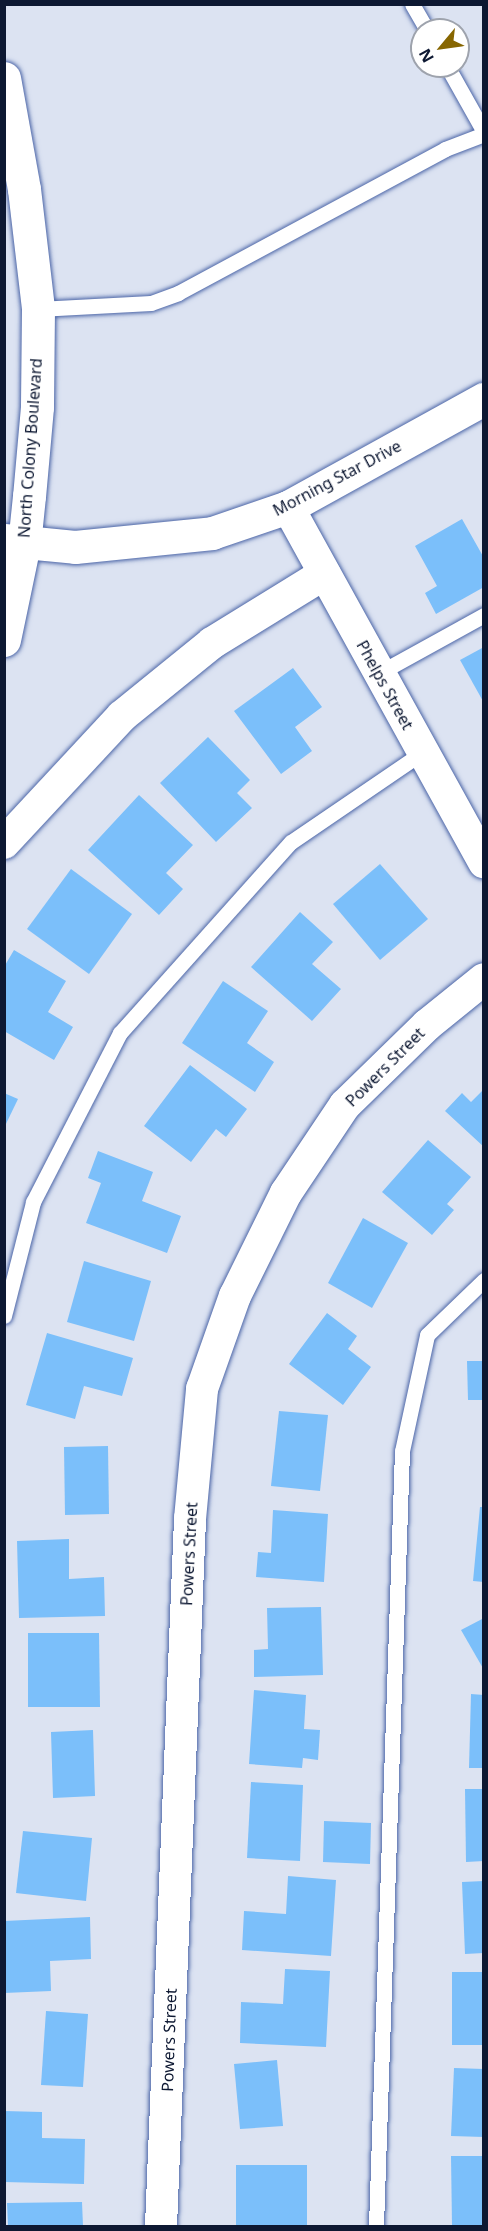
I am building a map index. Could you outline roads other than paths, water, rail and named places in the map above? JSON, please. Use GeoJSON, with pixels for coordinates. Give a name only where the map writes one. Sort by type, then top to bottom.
{"type":"FeatureCollection","features":[{"type":"Feature","properties":{"kind":"street","name":"North Colony Boulevard"},"geometry":{"type":"LineString","coordinates":[[4,78],[24,189],[38,309],[37,407],[14,542],[4,640]]}},
{"type":"Feature","properties":{"kind":"street","name":"Morning Star Drive"},"geometry":{"type":"LineString","coordinates":[[14,542],[75,547],[212,533],[288,507],[483,399]]}},
{"type":"Feature","properties":{"kind":"street","name":"Phelps Street"},"geometry":{"type":"LineString","coordinates":[[288,507],[483,862]]}},
{"type":"Feature","properties":{"kind":"street"},"geometry":{"type":"LineString","coordinates":[[4,843],[122,716],[212,643],[324,574]]}},
{"type":"Feature","properties":{"kind":"street","name":"Powers Street"},"geometry":{"type":"LineString","coordinates":[[161,2226],[190,1518],[202,1389],[235,1296],[286,1193],[345,1105],[427,1025],[483,979]]}},
{"type":"Feature","properties":{"kind":"lane"},"geometry":{"type":"LineString","coordinates":[[412,4],[420,18]]}},
{"type":"Feature","properties":{"kind":"lane"},"geometry":{"type":"LineString","coordinates":[[38,309],[151,303],[178,293],[445,149],[483,133],[453,78]]}},
{"type":"Feature","properties":{"kind":"lane"},"geometry":{"type":"LineString","coordinates":[[379,673],[483,615]]}},
{"type":"Feature","properties":{"kind":"lane"},"geometry":{"type":"LineString","coordinates":[[4,1316],[33,1202],[120,1033],[291,842],[423,752]]}},
{"type":"Feature","properties":{"kind":"lane"},"geometry":{"type":"LineString","coordinates":[[376,2226],[402,1451],[427,1335],[483,1280]]}}]}
